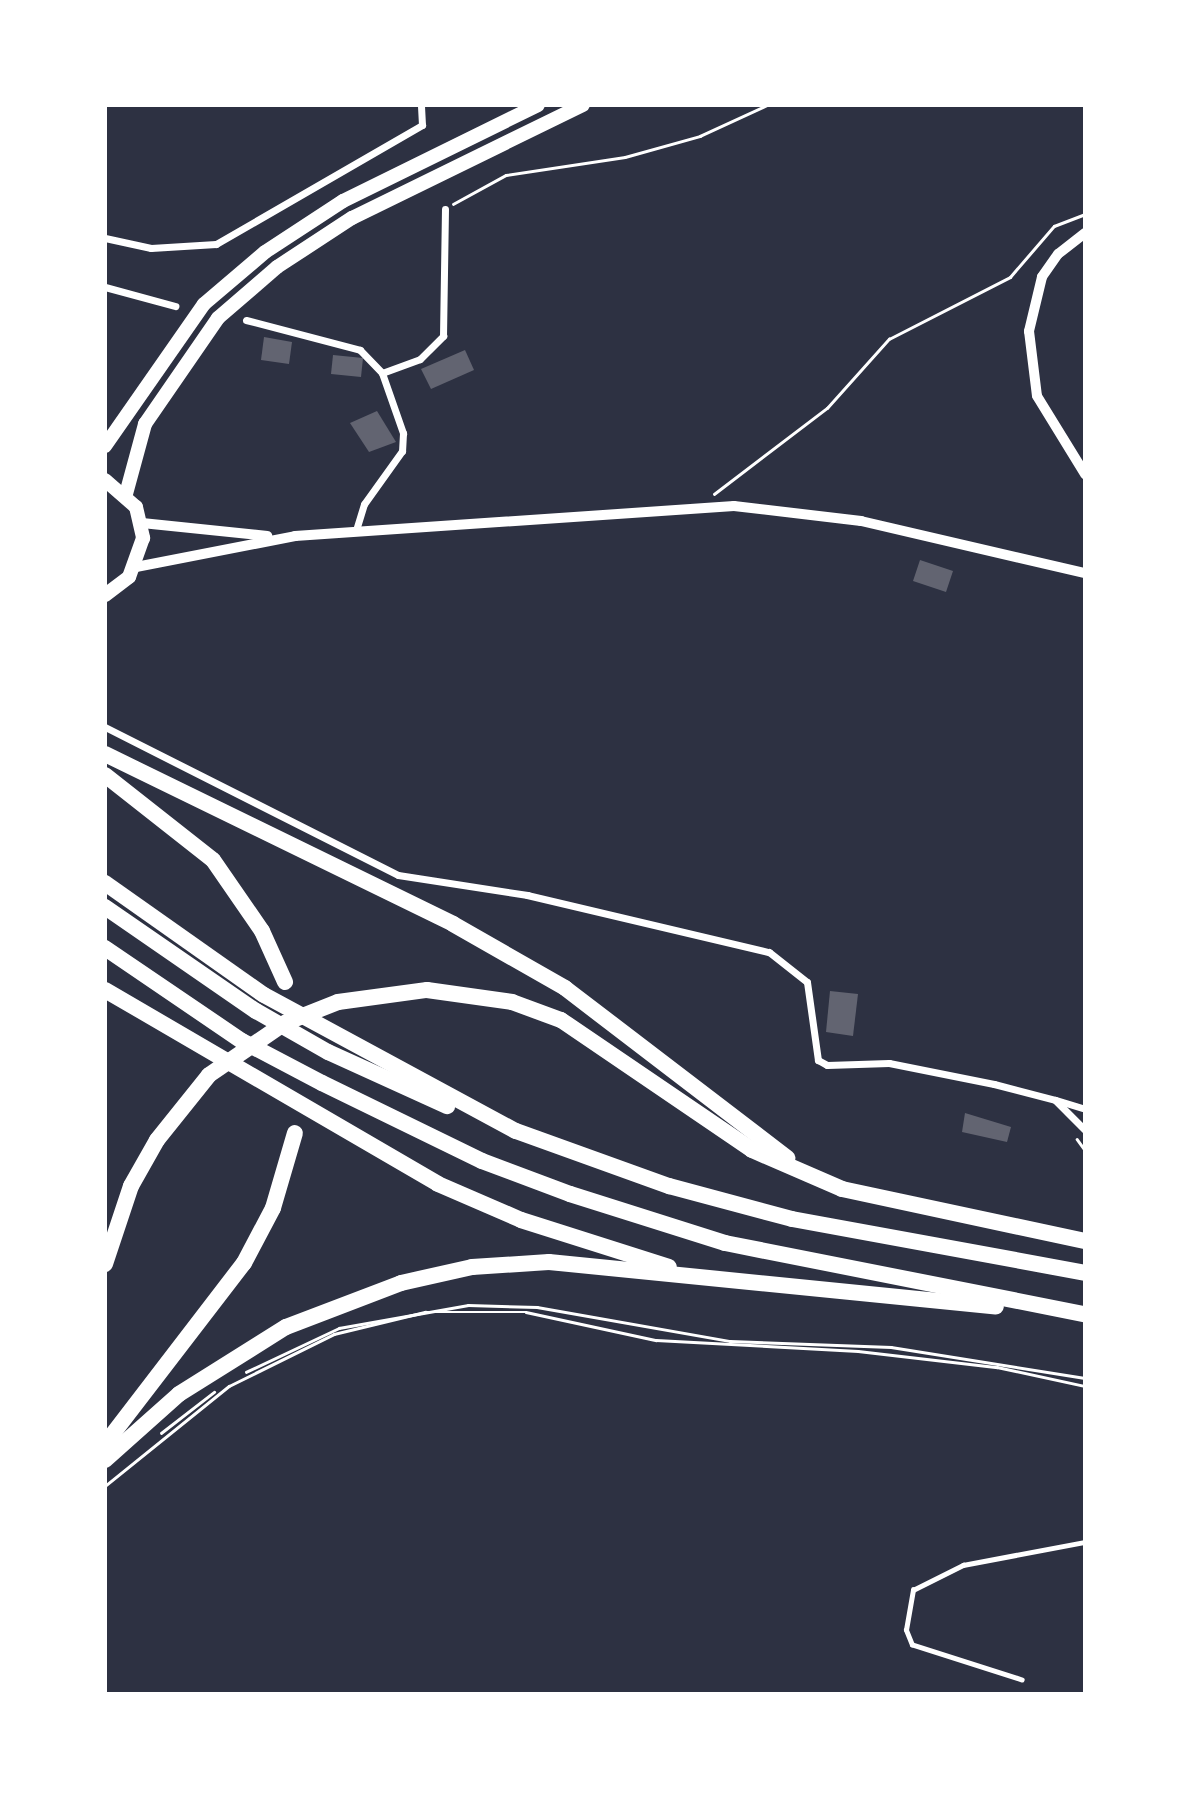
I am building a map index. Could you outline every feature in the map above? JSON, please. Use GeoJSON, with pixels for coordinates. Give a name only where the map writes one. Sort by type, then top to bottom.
{"type":"FeatureCollection","features":[{"type":"Feature","properties":{"kind":"highway"},"geometry":{"type":"LineString","coordinates":[[105,754],[453,924],[565,988],[815,1177]]}},
{"type":"Feature","properties":{"kind":"highway"},"geometry":{"type":"LineString","coordinates":[[105,775],[161,816],[214,860],[241,896],[285,982]]}},
{"type":"Feature","properties":{"kind":"highway"},"geometry":{"type":"LineString","coordinates":[[105,788],[161,816]]}},
{"type":"Feature","properties":{"kind":"highway"},"geometry":{"type":"LineString","coordinates":[[105,883],[264,995],[516,1131]]}},
{"type":"Feature","properties":{"kind":"highway"},"geometry":{"type":"LineString","coordinates":[[105,907],[328,1052],[516,1131],[669,1186],[792,1219],[1085,1273]]}},
{"type":"Feature","properties":{"kind":"highway"},"geometry":{"type":"LineString","coordinates":[[105,948],[242,1041],[482,1161],[725,1243],[1085,1314]]}},
{"type":"Feature","properties":{"kind":"highway"},"geometry":{"type":"LineString","coordinates":[[105,990],[438,1184],[522,1220],[709,1279]]}},
{"type":"Feature","properties":{"kind":"highway"},"geometry":{"type":"LineString","coordinates":[[105,1264],[131,1186],[185,1101],[243,1048],[338,1002],[438,991],[512,1002],[561,1020],[752,1150],[815,1177],[882,1202],[1085,1241]]}},
{"type":"Feature","properties":{"kind":"highway"},"geometry":{"type":"LineString","coordinates":[[105,1444],[244,1263],[284,1180],[295,1133]]}},
{"type":"Feature","properties":{"kind":"highway"},"geometry":{"type":"LineString","coordinates":[[105,1460],[228,1360],[297,1322],[401,1283],[525,1262],[709,1279],[895,1302],[1064,1311]]}},
{"type":"Feature","properties":{"kind":"main road"},"geometry":{"type":"LineString","coordinates":[[105,446],[204,304],[265,252],[343,201],[538,105]]}},
{"type":"Feature","properties":{"kind":"main road"},"geometry":{"type":"LineString","coordinates":[[126,494],[133,453],[161,396],[218,318],[267,276],[352,218],[583,105]]}},
{"type":"Feature","properties":{"kind":"main road"},"geometry":{"type":"LineString","coordinates":[[105,480],[126,494],[142,523],[136,567],[105,594]]}},
{"type":"Feature","properties":{"kind":"street"},"geometry":{"type":"LineString","coordinates":[[105,237],[151,248],[216,244],[422,125],[421,105]]}},
{"type":"Feature","properties":{"kind":"street"},"geometry":{"type":"LineString","coordinates":[[382,373],[420,359],[443,336],[444,209]]}},
{"type":"Feature","properties":{"kind":"street"},"geometry":{"type":"LineString","coordinates":[[1085,233],[1058,254],[1042,278],[1029,331],[1037,396],[1085,474]]}},
{"type":"Feature","properties":{"kind":"street"},"geometry":{"type":"LineString","coordinates":[[105,286],[175,306]]}},
{"type":"Feature","properties":{"kind":"street"},"geometry":{"type":"LineString","coordinates":[[246,320],[360,350],[382,373],[403,432],[402,451],[364,504],[356,531]]}},
{"type":"Feature","properties":{"kind":"street"},"geometry":{"type":"LineString","coordinates":[[136,567],[295,537],[356,531],[699,508],[792,508],[1085,573]]}},
{"type":"Feature","properties":{"kind":"street"},"geometry":{"type":"LineString","coordinates":[[142,523],[295,537]]}},
{"type":"Feature","properties":{"kind":"street"},"geometry":{"type":"LineString","coordinates":[[105,727],[398,875],[551,900],[769,952],[807,982],[818,1060],[827,1065],[889,1063],[1085,1109]]}},
{"type":"Feature","properties":{"kind":"street"},"geometry":{"type":"LineString","coordinates":[[1055,1100],[1085,1130]]}},
{"type":"Feature","properties":{"kind":"lane"},"geometry":{"type":"LineString","coordinates":[[1022,1680],[912,1645],[906,1630],[913,1590],[963,1565],[1085,1542]]}},
{"type":"Feature","properties":{"kind":"path"},"geometry":{"type":"LineString","coordinates":[[444,209],[506,175],[625,157],[700,136],[767,105]]}},
{"type":"Feature","properties":{"kind":"path"},"geometry":{"type":"LineString","coordinates":[[699,508],[827,408],[889,339],[1010,277],[1054,226],[1085,214]]}},
{"type":"Feature","properties":{"kind":"path"},"geometry":{"type":"LineString","coordinates":[[105,1480],[227,1383],[282,1352],[339,1328],[430,1307],[537,1307],[678,1335],[891,1348],[1085,1378]]}},
{"type":"Feature","properties":{"kind":"path"},"geometry":{"type":"LineString","coordinates":[[105,1486],[239,1381],[334,1334],[425,1312],[526,1312],[656,1340],[859,1351],[997,1367],[1085,1386]]}},
{"type":"Feature","properties":{"kind":"building"},"geometry":{"type":"Polygon","coordinates":[[[264,337],[292,342],[289,364],[261,360],[264,337]]]}},
{"type":"Feature","properties":{"kind":"building"},"geometry":{"type":"Polygon","coordinates":[[[465,350],[474,370],[431,389],[421,369],[465,350]]]}},
{"type":"Feature","properties":{"kind":"building"},"geometry":{"type":"Polygon","coordinates":[[[333,355],[363,358],[361,377],[331,374],[333,355]]]}},
{"type":"Feature","properties":{"kind":"building"},"geometry":{"type":"Polygon","coordinates":[[[377,411],[396,442],[369,452],[350,423],[377,411]]]}},
{"type":"Feature","properties":{"kind":"building"},"geometry":{"type":"Polygon","coordinates":[[[920,560],[953,571],[946,592],[913,581],[920,560]]]}},
{"type":"Feature","properties":{"kind":"building"},"geometry":{"type":"Polygon","coordinates":[[[830,991],[858,994],[853,1036],[826,1032],[830,991]]]}},
{"type":"Feature","properties":{"kind":"building"},"geometry":{"type":"Polygon","coordinates":[[[965,1113],[1011,1127],[1007,1142],[962,1132],[965,1113]]]}}]}
